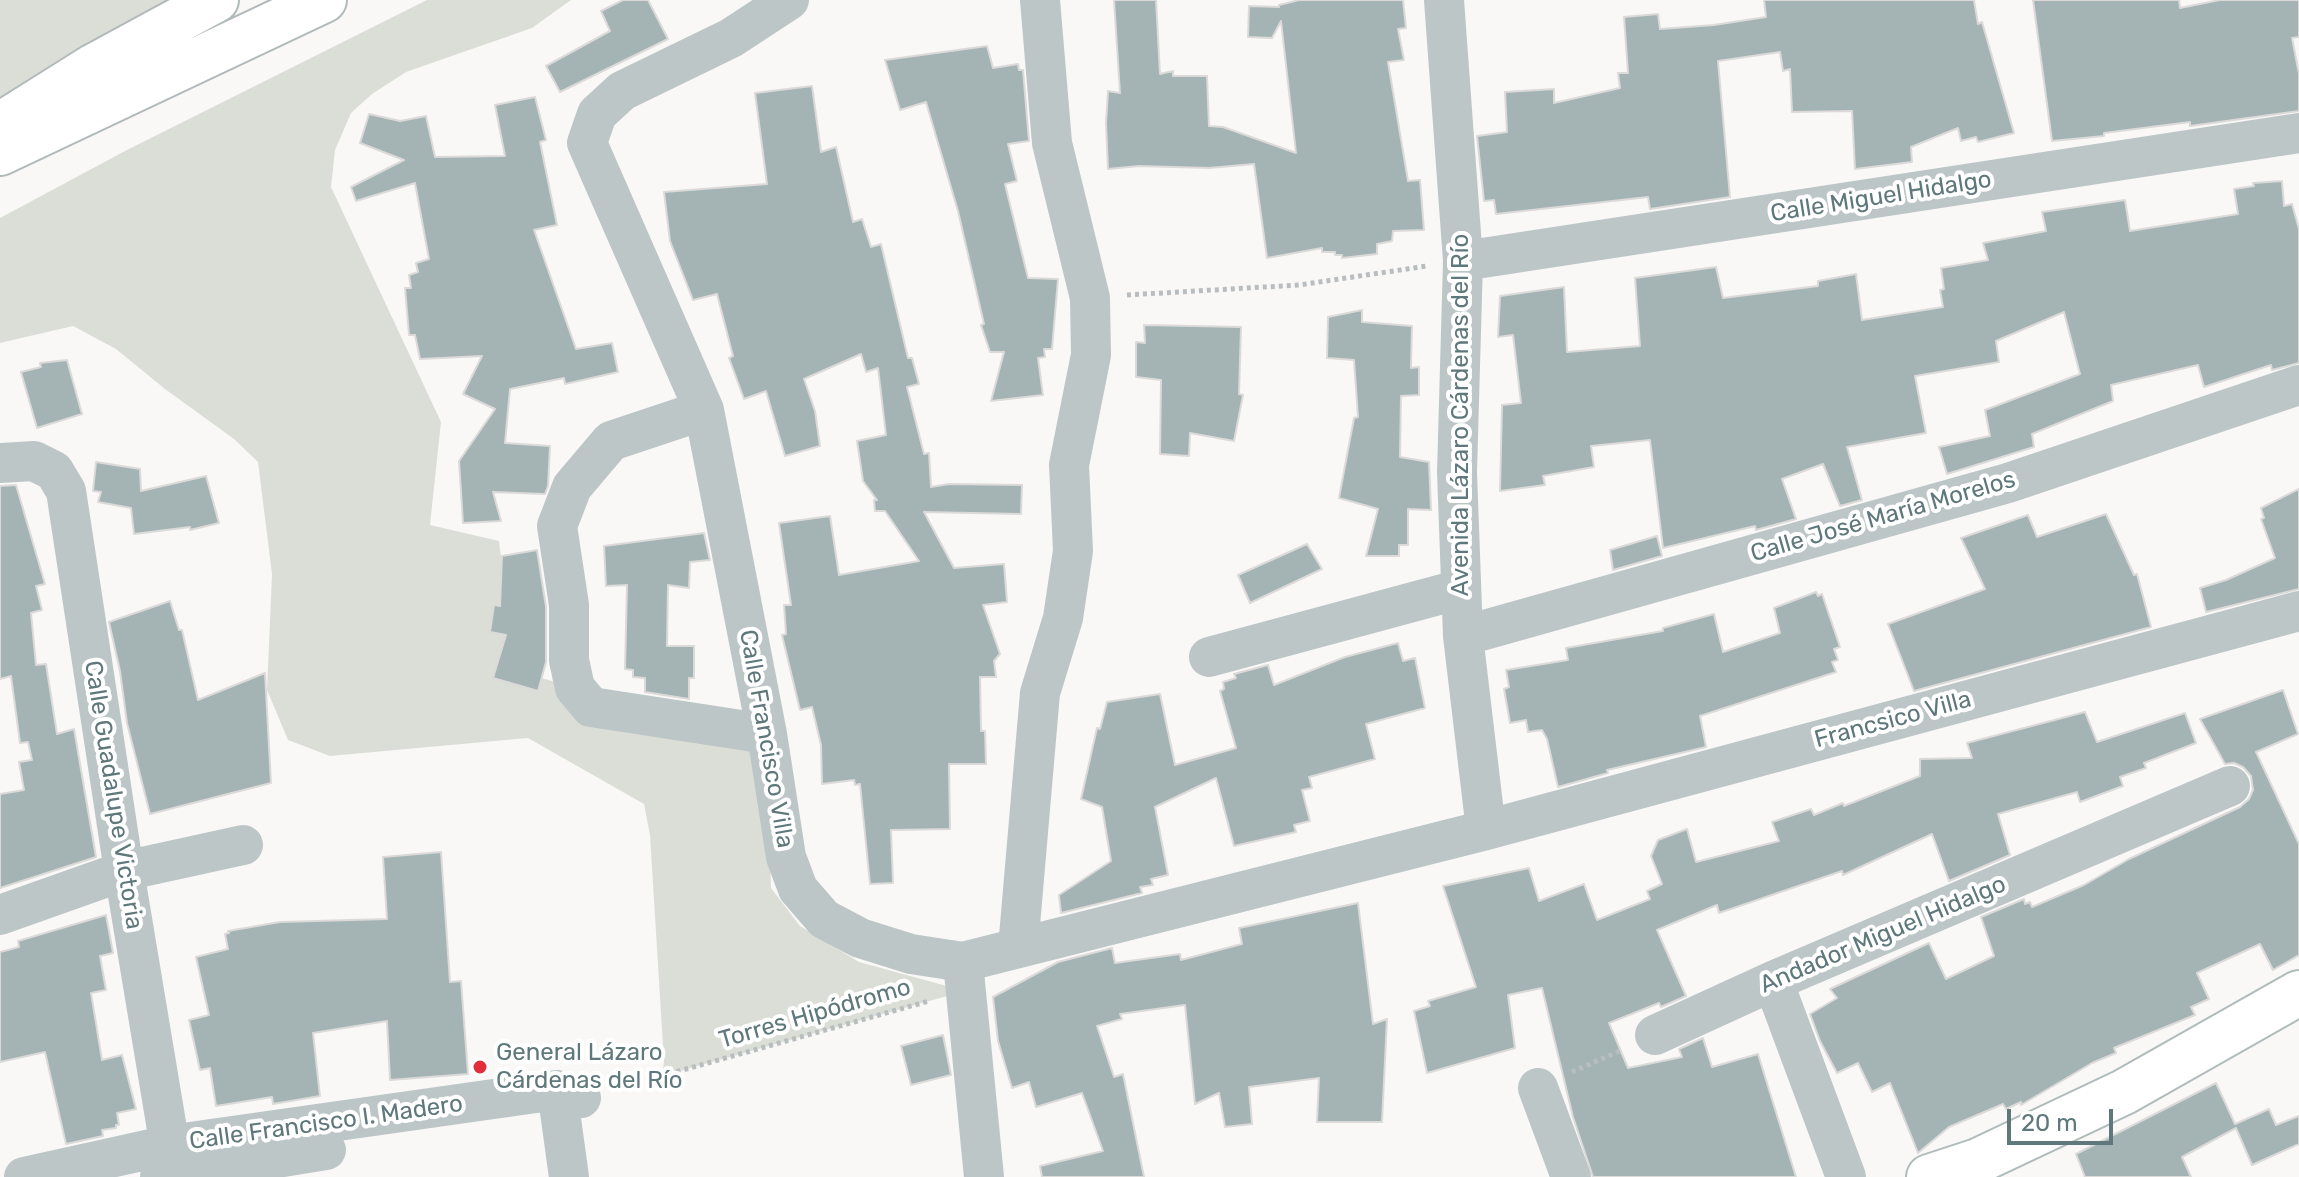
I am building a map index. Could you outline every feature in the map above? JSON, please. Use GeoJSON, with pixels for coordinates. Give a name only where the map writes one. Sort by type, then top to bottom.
{"type":"FeatureCollection","features":[{"type":"Feature","properties":{"kind":"main road"},"geometry":{"type":"LineString","coordinates":[[0,125],[94,66],[216,0]]}},
{"type":"Feature","properties":{"kind":"main road"},"geometry":{"type":"LineString","coordinates":[[0,153],[324,0]]}},
{"type":"Feature","properties":{"kind":"main road"},"geometry":{"type":"LineString","coordinates":[[1929,1177],[1981,1169],[2299,993]]}},
{"type":"Feature","properties":{"kind":"street","name":"Calle Francisco Villa"},"geometry":{"type":"LineString","coordinates":[[789,0],[731,38],[622,91],[597,114],[587,143],[704,410],[767,734],[786,857],[798,889],[824,919],[860,938],[911,954],[964,977],[1018,948],[1486,830]]}},
{"type":"Feature","properties":{"kind":"street"},"geometry":{"type":"LineString","coordinates":[[1018,948],[1040,693],[1063,618],[1073,551],[1069,465],[1091,355],[1090,298],[1052,143],[1040,0]]}},
{"type":"Feature","properties":{"kind":"street","name":"Avenida Lázaro Cárdenas del Río"},"geometry":{"type":"LineString","coordinates":[[1444,0],[1463,261],[1457,472],[1463,636],[1486,830]]}},
{"type":"Feature","properties":{"kind":"street","name":"Calle Miguel Hidalgo"},"geometry":{"type":"LineString","coordinates":[[1463,261],[2299,133]]}},
{"type":"Feature","properties":{"kind":"street","name":"Calle José María Morelos"},"geometry":{"type":"LineString","coordinates":[[1463,636],[2008,483],[2299,385]]}},
{"type":"Feature","properties":{"kind":"street"},"geometry":{"type":"LineString","coordinates":[[704,410],[611,441],[572,487],[557,526],[569,605],[569,660],[575,688],[591,707],[767,734]]}},
{"type":"Feature","properties":{"kind":"street","name":"Calle Guadalupe Victoria"},"geometry":{"type":"LineString","coordinates":[[0,463],[34,461],[54,471],[66,491],[169,1168]]}},
{"type":"Feature","properties":{"kind":"street"},"geometry":{"type":"LineString","coordinates":[[1209,657],[1461,589]]}},
{"type":"Feature","properties":{"kind":"street","name":"Francsico Villa"},"geometry":{"type":"LineString","coordinates":[[1486,830],[2299,611]]}},
{"type":"Feature","properties":{"kind":"street","name":"Andador Miguel Hidalgo"},"geometry":{"type":"LineString","coordinates":[[1655,1035],[1773,981],[2230,786]]}},
{"type":"Feature","properties":{"kind":"street"},"geometry":{"type":"LineString","coordinates":[[0,915],[124,871],[243,845]]}},
{"type":"Feature","properties":{"kind":"street"},"geometry":{"type":"LineString","coordinates":[[964,977],[984,1177]]}},
{"type":"Feature","properties":{"kind":"street"},"geometry":{"type":"LineString","coordinates":[[1773,981],[1846,1177]]}},
{"type":"Feature","properties":{"kind":"street"},"geometry":{"type":"LineString","coordinates":[[1538,1088],[1571,1177]]}},
{"type":"Feature","properties":{"kind":"street"},"geometry":{"type":"LineString","coordinates":[[566,1101],[569,1177]]}},
{"type":"Feature","properties":{"kind":"street","name":"Calle Francisco I. Madero"},"geometry":{"type":"LineString","coordinates":[[24,1177],[169,1168],[566,1101]]}},
{"type":"Feature","properties":{"kind":"path"},"geometry":{"type":"LineString","coordinates":[[1090,298],[1299,285],[1463,261]]}},
{"type":"Feature","properties":{"kind":"path","name":"Torres Hipódromo"},"geometry":{"type":"LineString","coordinates":[[566,1101],[964,977]]}},
{"type":"Feature","properties":{"kind":"path"},"geometry":{"type":"LineString","coordinates":[[1538,1088],[1655,1035]]}},
{"type":"Feature","properties":{"kind":"shaded area"},"geometry":{"type":"Polygon","coordinates":[[[0,0],[228,0],[0,119],[0,0]]]}},
{"type":"Feature","properties":{"kind":"shaded area"},"geometry":{"type":"Polygon","coordinates":[[[427,0],[571,0],[532,28],[406,72],[372,94],[351,113],[335,150],[331,187],[441,422],[430,525],[499,541],[515,670],[575,688],[767,734],[771,888],[800,926],[859,962],[965,991],[662,1076],[664,1062],[650,835],[644,804],[528,738],[330,756],[288,740],[267,690],[272,574],[258,462],[234,439],[116,349],[73,326],[0,343],[0,218],[125,151],[427,0]]]}},
{"type":"Feature","properties":{"kind":"building"},"geometry":{"type":"Polygon","coordinates":[[[623,0],[648,0],[668,39],[560,92],[546,66],[610,31],[601,11],[623,0]]]}},
{"type":"Feature","properties":{"kind":"building"},"geometry":{"type":"Polygon","coordinates":[[[1114,0],[1156,0],[1160,74],[1173,71],[1173,76],[1207,76],[1209,126],[1223,127],[1296,153],[1281,21],[1272,38],[1248,37],[1249,6],[1279,7],[1299,0],[1403,0],[1406,28],[1398,29],[1404,60],[1388,62],[1408,181],[1420,180],[1424,230],[1393,231],[1392,241],[1377,244],[1377,254],[1342,258],[1335,252],[1322,252],[1322,248],[1267,258],[1254,164],[1209,168],[1139,166],[1108,169],[1108,91],[1120,93],[1114,0]]]}},
{"type":"Feature","properties":{"kind":"building"},"geometry":{"type":"Polygon","coordinates":[[[1764,0],[1974,0],[1978,24],[1982,22],[2014,133],[1978,142],[1976,137],[1961,141],[1958,128],[1911,147],[1912,162],[1855,169],[1852,111],[1792,112],[1790,69],[1783,71],[1780,52],[1718,61],[1730,197],[1650,209],[1648,197],[1496,214],[1494,200],[1484,201],[1477,136],[1507,132],[1505,92],[1554,89],[1554,103],[1620,88],[1618,73],[1628,73],[1624,17],[1658,14],[1660,29],[1714,25],[1766,17],[1764,0]]]}},
{"type":"Feature","properties":{"kind":"building"},"geometry":{"type":"Polygon","coordinates":[[[2033,0],[2179,0],[2180,8],[2220,0],[2299,0],[2299,37],[2292,38],[2299,74],[2299,111],[2052,141],[2033,0]]]}},
{"type":"Feature","properties":{"kind":"building"},"geometry":{"type":"Polygon","coordinates":[[[987,46],[993,68],[1018,64],[1019,70],[1023,70],[1029,141],[1008,144],[1017,181],[1005,184],[1028,278],[1058,279],[1052,349],[1044,349],[1045,357],[1038,358],[1043,395],[991,401],[1004,352],[990,352],[981,325],[984,324],[958,211],[926,102],[900,110],[885,60],[987,46]]]}},
{"type":"Feature","properties":{"kind":"building"},"geometry":{"type":"Polygon","coordinates":[[[812,86],[821,152],[836,147],[853,222],[862,219],[871,247],[881,244],[908,358],[912,358],[919,384],[907,387],[924,454],[929,453],[931,487],[949,484],[1022,485],[1021,514],[924,512],[954,568],[1004,564],[1007,602],[983,605],[1000,654],[994,661],[996,677],[980,677],[981,731],[985,731],[986,764],[949,764],[950,829],[891,830],[893,883],[870,884],[860,784],[855,785],[854,780],[822,784],[821,745],[812,707],[800,710],[782,635],[786,634],[784,605],[791,605],[779,523],[830,516],[839,575],[919,561],[885,511],[875,511],[874,500],[877,500],[863,481],[857,441],[886,435],[878,368],[866,372],[861,354],[804,379],[815,411],[820,446],[785,456],[766,391],[744,399],[729,358],[733,356],[717,294],[693,300],[670,241],[664,192],[767,184],[755,93],[812,86]]]}},
{"type":"Feature","properties":{"kind":"building"},"geometry":{"type":"Polygon","coordinates":[[[535,97],[546,140],[540,142],[557,225],[534,230],[576,349],[612,343],[618,372],[565,384],[564,378],[510,389],[505,443],[550,446],[548,486],[545,494],[493,492],[501,521],[463,523],[459,461],[495,409],[463,394],[482,356],[420,359],[415,335],[409,335],[405,288],[411,288],[409,275],[418,272],[416,263],[429,259],[415,183],[356,201],[351,187],[404,160],[360,143],[369,114],[400,121],[426,116],[435,157],[505,156],[495,105],[535,97]]]}},
{"type":"Feature","properties":{"kind":"building"},"geometry":{"type":"Polygon","coordinates":[[[2282,181],[2284,206],[2292,204],[2299,229],[2299,363],[2272,370],[2271,365],[2204,387],[2198,365],[2111,385],[2113,401],[2032,434],[2034,447],[1947,474],[1939,447],[1990,436],[1985,410],[2080,374],[2064,312],[1996,341],[1999,362],[1915,376],[1926,433],[1847,447],[1862,500],[1840,506],[1823,464],[1782,479],[1796,519],[1663,548],[1650,440],[1591,446],[1594,467],[1543,476],[1545,485],[1500,491],[1502,405],[1521,403],[1513,335],[1498,337],[1500,296],[1564,287],[1567,352],[1640,346],[1635,278],[1716,267],[1723,298],[1818,286],[1818,281],[1856,274],[1862,320],[1943,307],[1941,268],[1988,260],[1983,243],[2046,231],[2042,212],[2125,200],[2130,231],[2238,214],[2234,189],[2254,186],[2253,183],[2282,181]]]}},
{"type":"Feature","properties":{"kind":"building"},"geometry":{"type":"Polygon","coordinates":[[[1362,310],[1362,322],[1412,326],[1411,368],[1419,367],[1419,395],[1401,396],[1400,457],[1429,462],[1431,510],[1408,509],[1408,545],[1399,545],[1399,556],[1366,556],[1378,509],[1339,498],[1354,418],[1358,417],[1354,360],[1327,358],[1328,317],[1362,310]]]}},
{"type":"Feature","properties":{"kind":"building"},"geometry":{"type":"Polygon","coordinates":[[[1144,325],[1241,327],[1239,394],[1243,395],[1234,441],[1190,433],[1189,456],[1160,454],[1161,380],[1136,377],[1136,342],[1145,343],[1144,325]]]}},
{"type":"Feature","properties":{"kind":"building"},"geometry":{"type":"Polygon","coordinates":[[[67,360],[82,414],[37,428],[21,372],[41,367],[40,363],[67,360]]]}},
{"type":"Feature","properties":{"kind":"building"},"geometry":{"type":"Polygon","coordinates":[[[96,462],[140,469],[141,491],[206,476],[219,523],[190,530],[190,527],[134,534],[131,508],[98,502],[101,492],[93,491],[96,462]]]}},
{"type":"Feature","properties":{"kind":"building"},"geometry":{"type":"Polygon","coordinates":[[[16,485],[45,584],[36,586],[42,610],[31,613],[36,665],[46,664],[57,734],[74,729],[96,857],[0,888],[0,794],[24,790],[19,762],[32,760],[28,742],[20,743],[11,676],[0,679],[0,486],[16,485]]]}},
{"type":"Feature","properties":{"kind":"building"},"geometry":{"type":"Polygon","coordinates":[[[2299,489],[2299,589],[2206,612],[2200,588],[2275,558],[2261,519],[2264,518],[2261,508],[2299,489]]]}},
{"type":"Feature","properties":{"kind":"building"},"geometry":{"type":"Polygon","coordinates":[[[2106,514],[2134,575],[2137,574],[2151,627],[1914,691],[1888,624],[1985,589],[1961,538],[2028,515],[2037,537],[2106,514]]]}},
{"type":"Feature","properties":{"kind":"building"},"geometry":{"type":"Polygon","coordinates":[[[704,533],[710,560],[690,562],[689,588],[668,585],[667,646],[694,646],[694,678],[689,678],[689,699],[645,692],[645,678],[633,677],[633,670],[625,669],[627,585],[606,586],[604,546],[704,533]]]}},
{"type":"Feature","properties":{"kind":"building"},"geometry":{"type":"Polygon","coordinates":[[[1657,536],[1662,556],[1613,570],[1610,550],[1657,536]]]}},
{"type":"Feature","properties":{"kind":"building"},"geometry":{"type":"Polygon","coordinates":[[[1307,544],[1322,569],[1250,603],[1238,575],[1307,544]]]}},
{"type":"Feature","properties":{"kind":"building"},"geometry":{"type":"Polygon","coordinates":[[[537,550],[546,607],[546,662],[538,691],[493,678],[506,635],[490,632],[494,605],[500,606],[502,556],[537,550]]]}},
{"type":"Feature","properties":{"kind":"building"},"geometry":{"type":"Polygon","coordinates":[[[1816,592],[1818,596],[1822,594],[1840,647],[1834,649],[1838,660],[1832,662],[1836,672],[1700,716],[1706,747],[1607,770],[1608,773],[1558,787],[1542,730],[1528,732],[1526,720],[1510,723],[1504,689],[1509,687],[1506,670],[1568,660],[1566,648],[1663,631],[1663,628],[1714,614],[1723,652],[1780,633],[1774,608],[1816,592]]]}},
{"type":"Feature","properties":{"kind":"building"},"geometry":{"type":"Polygon","coordinates":[[[170,601],[179,630],[182,630],[198,700],[265,673],[271,783],[150,814],[127,723],[109,622],[170,601]]]}},
{"type":"Feature","properties":{"kind":"building"},"geometry":{"type":"Polygon","coordinates":[[[1398,643],[1403,661],[1415,658],[1425,708],[1366,724],[1375,759],[1309,777],[1312,788],[1302,790],[1310,821],[1294,825],[1296,832],[1234,846],[1216,778],[1155,807],[1168,875],[1151,879],[1153,885],[1140,887],[1142,893],[1061,913],[1059,895],[1111,861],[1102,807],[1081,799],[1097,728],[1100,729],[1107,702],[1160,694],[1175,765],[1236,748],[1220,691],[1224,689],[1223,682],[1236,678],[1234,674],[1268,665],[1274,685],[1345,657],[1398,643]]]}},
{"type":"Feature","properties":{"kind":"building"},"geometry":{"type":"Polygon","coordinates":[[[2283,690],[2298,734],[2256,752],[2299,844],[2299,955],[2273,970],[2260,944],[2197,973],[2209,999],[2191,1007],[2195,1015],[2114,1048],[2116,1053],[2092,1063],[2021,1105],[2021,1102],[2006,1109],[2003,1104],[1949,1127],[1918,1153],[1890,1083],[1872,1092],[1858,1063],[1837,1073],[1810,1014],[1837,998],[1830,989],[1929,943],[1946,979],[1994,956],[1981,917],[2024,899],[2025,904],[2030,902],[2032,907],[2084,885],[2129,859],[2240,807],[2253,790],[2251,776],[2243,767],[2234,763],[2225,764],[2200,719],[2283,690]]]}},
{"type":"Feature","properties":{"kind":"building"},"geometry":{"type":"Polygon","coordinates":[[[2085,712],[2097,742],[2185,713],[2196,743],[2144,763],[2146,768],[2120,777],[2123,786],[2080,802],[2077,792],[1998,814],[2010,855],[1949,881],[1932,834],[1843,875],[1842,871],[1719,913],[1717,905],[1657,930],[1686,996],[1609,1023],[1628,1068],[1682,1057],[1679,1049],[1703,1038],[1712,1067],[1758,1054],[1796,1177],[1593,1177],[1573,1117],[1542,988],[1508,995],[1515,1048],[1427,1073],[1414,1011],[1430,1006],[1428,1001],[1476,987],[1443,886],[1529,868],[1539,901],[1584,884],[1597,920],[1650,899],[1647,891],[1662,884],[1651,856],[1658,840],[1687,829],[1696,862],[1779,841],[1772,822],[1811,809],[1814,815],[1843,803],[1844,806],[1920,776],[1920,759],[1972,758],[1967,743],[2085,712]]]}},
{"type":"Feature","properties":{"kind":"building"},"geometry":{"type":"Polygon","coordinates":[[[441,852],[450,982],[461,981],[468,1074],[390,1080],[387,1021],[313,1033],[320,1096],[273,1104],[272,1097],[216,1106],[210,1068],[200,1070],[189,1020],[209,1015],[196,957],[228,949],[225,934],[228,931],[280,922],[387,919],[383,857],[441,852]]]}},
{"type":"Feature","properties":{"kind":"building"},"geometry":{"type":"Polygon","coordinates":[[[1358,903],[1373,1024],[1387,1019],[1382,1122],[1317,1122],[1319,1078],[1249,1087],[1252,1124],[1225,1127],[1219,1093],[1195,1104],[1185,1005],[1120,1014],[1122,1019],[1097,1026],[1114,1077],[1123,1074],[1144,1177],[1042,1177],[1040,1166],[1103,1151],[1082,1093],[1036,1107],[1029,1082],[1012,1088],[998,1041],[993,997],[1058,962],[1112,948],[1115,963],[1180,954],[1181,960],[1242,944],[1239,928],[1358,903]]]}},
{"type":"Feature","properties":{"kind":"building"},"geometry":{"type":"Polygon","coordinates":[[[106,915],[113,953],[100,956],[106,990],[91,993],[102,1060],[122,1055],[136,1109],[117,1113],[119,1125],[102,1130],[103,1136],[66,1144],[45,1052],[0,1062],[0,952],[19,947],[18,941],[106,915]]]}},
{"type":"Feature","properties":{"kind":"building"},"geometry":{"type":"Polygon","coordinates":[[[943,1035],[951,1075],[911,1085],[901,1046],[943,1035]]]}},
{"type":"Feature","properties":{"kind":"building"},"geometry":{"type":"Polygon","coordinates":[[[2216,1083],[2235,1124],[2269,1109],[2276,1125],[2299,1116],[2299,1144],[2252,1165],[2236,1128],[2182,1157],[2191,1177],[2085,1177],[2076,1154],[2216,1083]]]}},
{"type":"Feature","properties":{"kind":"place","name":"General Lázaro Cárdenas del Río"},"geometry":{"type":"Point","coordinates":[480,1067]}}]}
